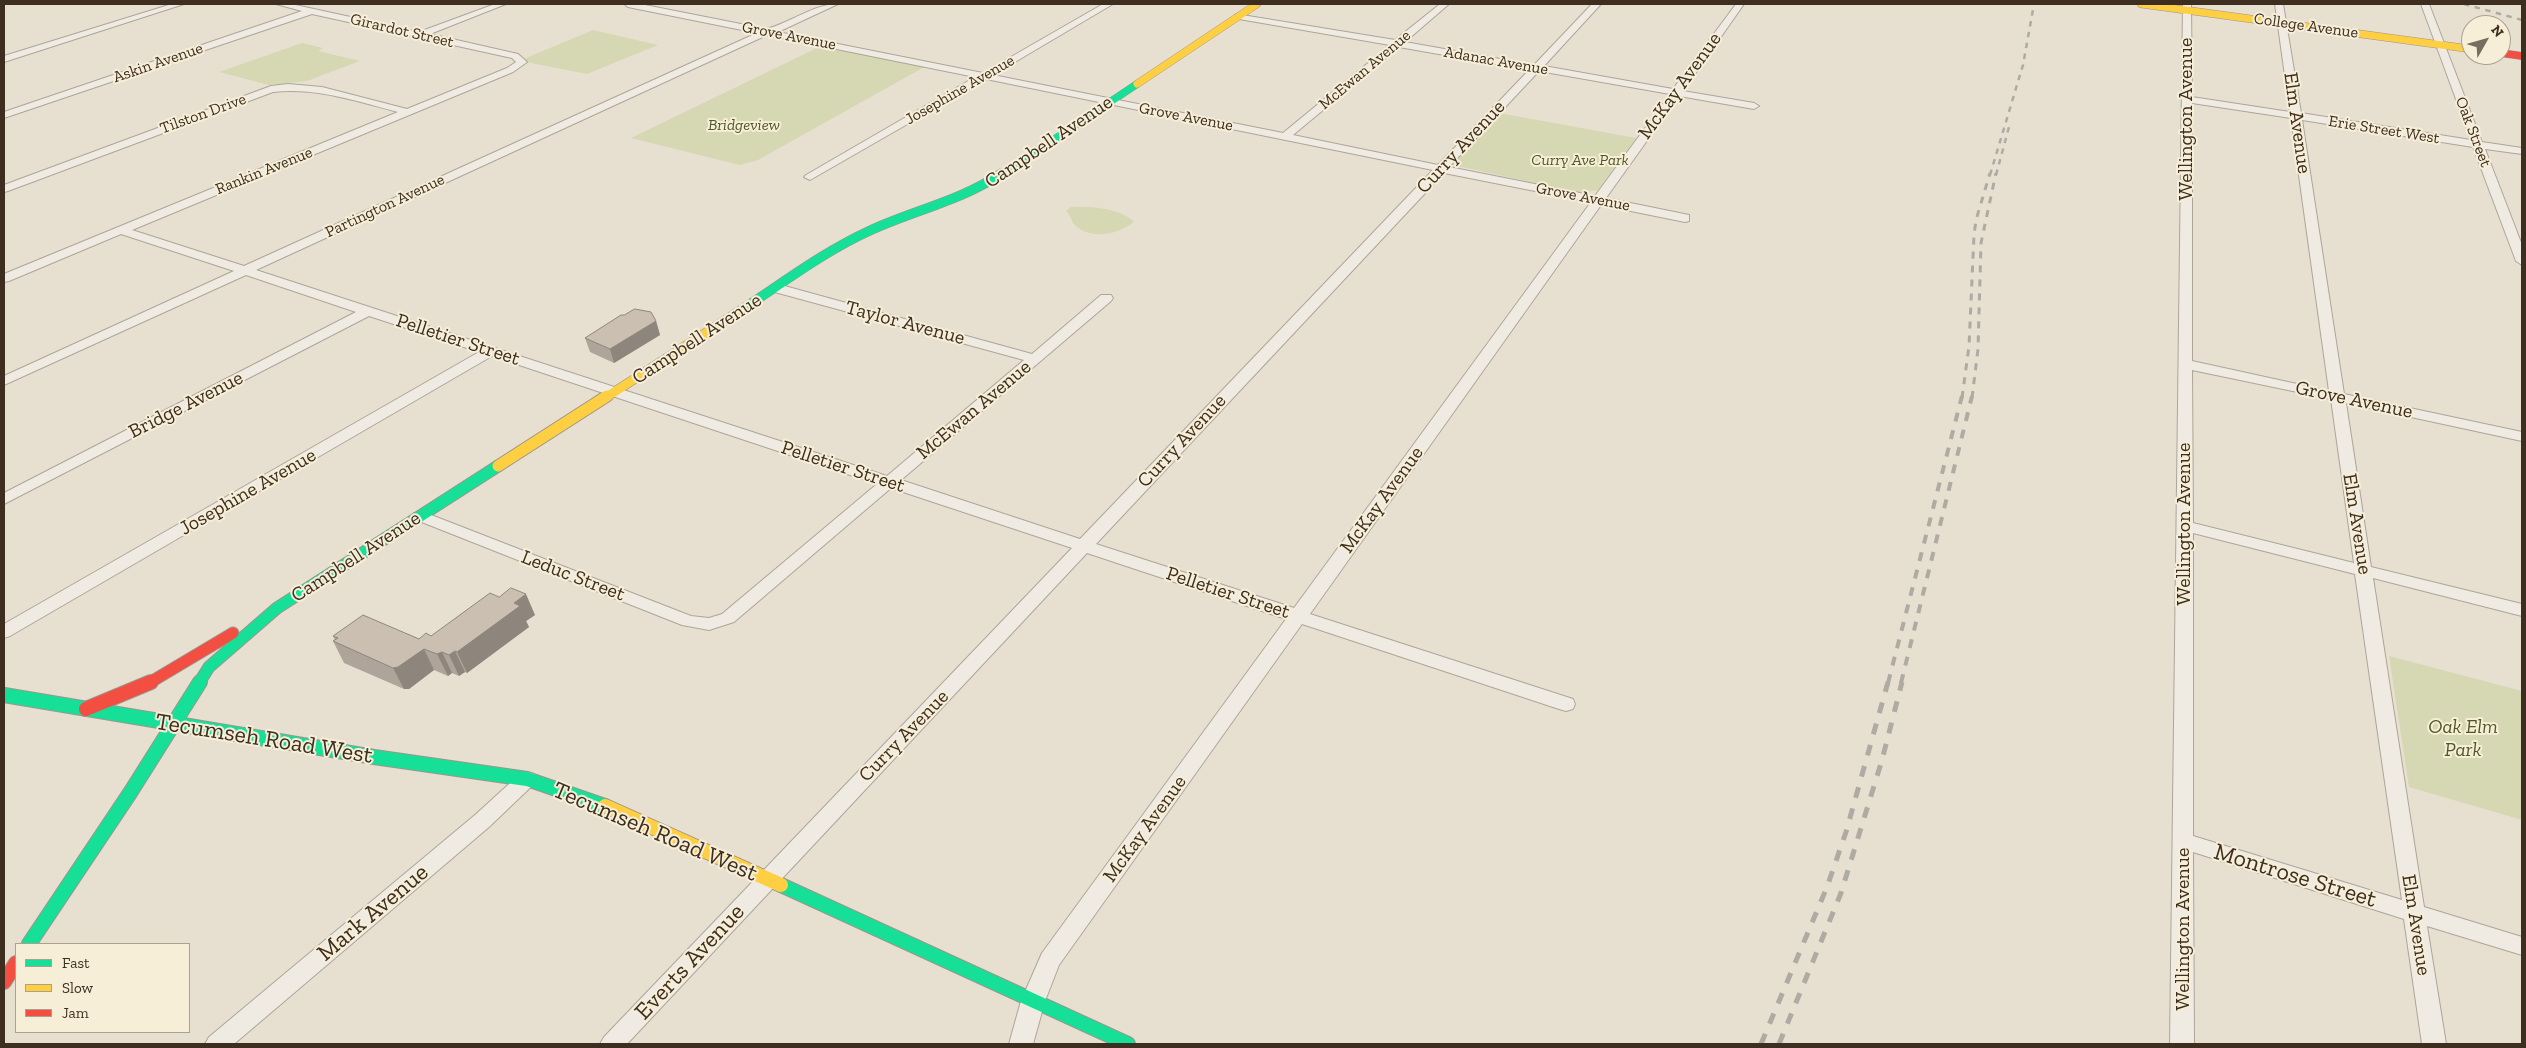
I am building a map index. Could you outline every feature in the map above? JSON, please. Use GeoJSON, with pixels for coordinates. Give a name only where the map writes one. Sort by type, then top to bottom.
{"type":"FeatureCollection","features":[{"type":"Feature","properties":{"kind":"street"},"geometry":{"type":"LineString","coordinates":[[4,58],[180,4]]}},
{"type":"Feature","properties":{"kind":"street","name":"Girardot Street"},"geometry":{"type":"LineString","coordinates":[[280,4],[515,56],[522,62]]}},
{"type":"Feature","properties":{"kind":"street"},"geometry":{"type":"LineString","coordinates":[[420,35],[502,4]]}},
{"type":"Feature","properties":{"kind":"street","name":"Grove Avenue"},"geometry":{"type":"LineString","coordinates":[[628,4],[1685,218]]}},
{"type":"Feature","properties":{"kind":"street"},"geometry":{"type":"LineString","coordinates":[[657,10],[671,4]]}},
{"type":"Feature","properties":{"kind":"street","name":"Partington Avenue"},"geometry":{"type":"LineString","coordinates":[[766,32],[773,24],[818,4]]}},
{"type":"Feature","properties":{"kind":"street","name":"Partington Avenue"},"geometry":{"type":"LineString","coordinates":[[4,381],[766,32],[784,27],[834,4]]}},
{"type":"Feature","properties":{"kind":"street","name":"Josephine Avenue"},"geometry":{"type":"LineString","coordinates":[[810,177],[1109,4]]}},
{"type":"Feature","properties":{"kind":"street","name":"Campbell Avenue"},"geometry":{"type":"LineString","coordinates":[[30,943],[174,724],[209,667],[277,608],[854,238],[891,221],[957,200],[980,189],[1257,4]]}},
{"type":"Feature","properties":{"kind":"street","name":"McEwan Avenue"},"geometry":{"type":"LineString","coordinates":[[1285,137],[1445,4]]}},
{"type":"Feature","properties":{"kind":"street","name":"Curry Avenue"},"geometry":{"type":"LineString","coordinates":[[768,879],[1597,4]]}},
{"type":"Feature","properties":{"kind":"street","name":"McKay Avenue"},"geometry":{"type":"LineString","coordinates":[[1022,1044],[1033,1001],[1050,960],[1740,4]]}},
{"type":"Feature","properties":{"kind":"street","name":"College Avenue"},"geometry":{"type":"LineString","coordinates":[[2141,4],[2187,7],[2282,23],[2461,48]]}},
{"type":"Feature","properties":{"kind":"street","name":"Elm Avenue"},"geometry":{"type":"LineString","coordinates":[[2279,4],[2434,1044]]}},
{"type":"Feature","properties":{"kind":"street","name":"Oak Street"},"geometry":{"type":"LineString","coordinates":[[2426,4],[2522,261]]}},
{"type":"Feature","properties":{"kind":"street","name":"Wellington Avenue"},"geometry":{"type":"LineString","coordinates":[[2182,1044],[2187,7]]}},
{"type":"Feature","properties":{"kind":"street","name":"Askin Avenue"},"geometry":{"type":"LineString","coordinates":[[4,115],[313,11]]}},
{"type":"Feature","properties":{"kind":"street","name":"Adanac Avenue"},"geometry":{"type":"LineString","coordinates":[[1238,16],[1754,106]]}},
{"type":"Feature","properties":{"kind":"street","name":"Rankin Avenue"},"geometry":{"type":"LineString","coordinates":[[4,278],[510,70],[522,62]]}},
{"type":"Feature","properties":{"kind":"street","name":"Tilston Drive"},"geometry":{"type":"LineString","coordinates":[[4,189],[271,89],[290,86],[308,87],[408,112]]}},
{"type":"Feature","properties":{"kind":"street","name":"Erie Street West"},"geometry":{"type":"LineString","coordinates":[[2186,99],[2522,151]]}},
{"type":"Feature","properties":{"kind":"street","name":"Pelletier Street"},"geometry":{"type":"LineString","coordinates":[[121,230],[1566,704]]}},
{"type":"Feature","properties":{"kind":"street","name":"Taylor Avenue"},"geometry":{"type":"LineString","coordinates":[[776,288],[1035,358]]}},
{"type":"Feature","properties":{"kind":"street","name":"McEwan Avenue"},"geometry":{"type":"LineString","coordinates":[[728,618],[1106,298]]}},
{"type":"Feature","properties":{"kind":"street","name":"Bridge Avenue"},"geometry":{"type":"LineString","coordinates":[[4,499],[368,311]]}},
{"type":"Feature","properties":{"kind":"street","name":"Josephine Avenue"},"geometry":{"type":"LineString","coordinates":[[4,632],[491,351]]}},
{"type":"Feature","properties":{"kind":"street","name":"Grove Avenue"},"geometry":{"type":"LineString","coordinates":[[2185,364],[2522,436]]}},
{"type":"Feature","properties":{"kind":"street","name":"Leduc Street"},"geometry":{"type":"LineString","coordinates":[[420,516],[688,621],[709,624],[728,618]]}},
{"type":"Feature","properties":{"kind":"street"},"geometry":{"type":"LineString","coordinates":[[2184,526],[2522,610]]}},
{"type":"Feature","properties":{"kind":"street"},"geometry":{"type":"LineString","coordinates":[[85,709],[146,685],[277,608]]}},
{"type":"Feature","properties":{"kind":"street","name":"Tecumseh Road West"},"geometry":{"type":"LineString","coordinates":[[4,695],[374,757],[527,779],[624,813],[1128,1044]]}},
{"type":"Feature","properties":{"kind":"street","name":"Mark Avenue"},"geometry":{"type":"LineString","coordinates":[[217,1044],[482,821],[527,779]]}},
{"type":"Feature","properties":{"kind":"street","name":"Montrose Street"},"geometry":{"type":"LineString","coordinates":[[2183,841],[2522,946]]}},
{"type":"Feature","properties":{"kind":"street","name":"Everts Avenue"},"geometry":{"type":"LineString","coordinates":[[612,1044],[768,879]]}},
{"type":"Feature","properties":{"kind":"street"},"geometry":{"type":"LineString","coordinates":[[4,982],[15,965]]}},
{"type":"Feature","properties":{"kind":"green space"},"geometry":{"type":"Polygon","coordinates":[[[593,30],[658,45],[587,74],[526,62],[526,58],[593,30]]]}},
{"type":"Feature","properties":{"kind":"green space"},"geometry":{"type":"Polygon","coordinates":[[[302,43],[323,48],[318,51],[360,61],[307,81],[269,85],[219,72],[302,43]]]}},
{"type":"Feature","properties":{"kind":"green space","name":"Bridgeview"},"geometry":{"type":"Polygon","coordinates":[[[823,45],[926,66],[758,160],[740,165],[631,138],[823,45]]]}},
{"type":"Feature","properties":{"kind":"green space","name":"Curry Ave Park"},"geometry":{"type":"Polygon","coordinates":[[[1499,113],[1636,138],[1598,190],[1580,193],[1453,165],[1454,160],[1499,113]]]}},
{"type":"Feature","properties":{"kind":"green space"},"geometry":{"type":"Polygon","coordinates":[[[1071,207],[1087,207],[1113,211],[1128,217],[1134,222],[1114,232],[1106,234],[1091,233],[1083,231],[1073,223],[1066,211],[1071,207]]]}},
{"type":"Feature","properties":{"kind":"green space","name":"Oak Elm Park"},"geometry":{"type":"Polygon","coordinates":[[[2389,656],[2522,691],[2522,820],[2409,787],[2389,656]]]}},
{"type":"Feature","properties":{"kind":"building"},"geometry":{"type":"Polygon","coordinates":[[[635,309],[651,312],[656,321],[610,349],[585,338],[621,315],[635,309]]]}},
{"type":"Feature","properties":{"kind":"building"},"geometry":{"type":"Polygon","coordinates":[[[511,588],[526,594],[514,603],[520,606],[457,652],[455,651],[449,655],[442,652],[437,654],[424,649],[398,667],[393,668],[333,641],[338,638],[333,636],[363,615],[419,639],[426,633],[431,636],[490,593],[499,597],[511,588]]]}},
{"type":"Feature","properties":{"kind":"railway"},"geometry":{"type":"LineString","coordinates":[[1990,175],[2023,65],[2034,4]]}},
{"type":"Feature","properties":{"kind":"railway"},"geometry":{"type":"LineString","coordinates":[[2464,4],[2522,20]]}},
{"type":"Feature","properties":{"kind":"railway"},"geometry":{"type":"LineString","coordinates":[[1996,175],[2009,127]]}},
{"type":"Feature","properties":{"kind":"railway"},"geometry":{"type":"LineString","coordinates":[[1962,398],[1969,346],[1974,235],[1976,220],[1990,173]]}},
{"type":"Feature","properties":{"kind":"railway"},"geometry":{"type":"LineString","coordinates":[[1972,398],[1978,349],[1981,243],[1996,173]]}},
{"type":"Feature","properties":{"kind":"railway"},"geometry":{"type":"LineString","coordinates":[[1888,683],[1962,396]]}},
{"type":"Feature","properties":{"kind":"railway"},"geometry":{"type":"LineString","coordinates":[[1901,683],[1972,396]]}},
{"type":"Feature","properties":{"kind":"railway"},"geometry":{"type":"LineString","coordinates":[[1761,1044],[1827,887],[1846,832],[1888,682]]}},
{"type":"Feature","properties":{"kind":"railway"},"geometry":{"type":"LineString","coordinates":[[1779,1044],[1841,893],[1882,760],[1902,682]]}},
{"type":"Feature","properties":{"kind":"traffic: fast"},"geometry":{"type":"LineString","coordinates":[[735,314],[809,265],[855,238],[885,224],[979,189],[1137,84]]}},
{"type":"Feature","properties":{"kind":"traffic: fast"},"geometry":{"type":"LineString","coordinates":[[30,943],[130,793],[209,667],[277,608],[498,466]]}},
{"type":"Feature","properties":{"kind":"traffic: fast"},"geometry":{"type":"LineString","coordinates":[[4,695],[374,757],[527,779],[605,806]]}},
{"type":"Feature","properties":{"kind":"traffic: fast"},"geometry":{"type":"LineString","coordinates":[[781,885],[1128,1044]]}},
{"type":"Feature","properties":{"kind":"traffic: slow"},"geometry":{"type":"LineString","coordinates":[[1137,84],[1257,4]]}},
{"type":"Feature","properties":{"kind":"traffic: slow"},"geometry":{"type":"LineString","coordinates":[[2141,4],[2461,48]]}},
{"type":"Feature","properties":{"kind":"traffic: slow"},"geometry":{"type":"LineString","coordinates":[[498,466],[735,314]]}},
{"type":"Feature","properties":{"kind":"traffic: slow"},"geometry":{"type":"LineString","coordinates":[[605,806],[781,885]]}},
{"type":"Feature","properties":{"kind":"traffic: jam"},"geometry":{"type":"LineString","coordinates":[[2511,54],[2522,56]]}},
{"type":"Feature","properties":{"kind":"traffic: jam"},"geometry":{"type":"LineString","coordinates":[[86,709],[146,685],[233,633]]}},
{"type":"Feature","properties":{"kind":"traffic: jam"},"geometry":{"type":"LineString","coordinates":[[4,982],[15,965]]}}]}
